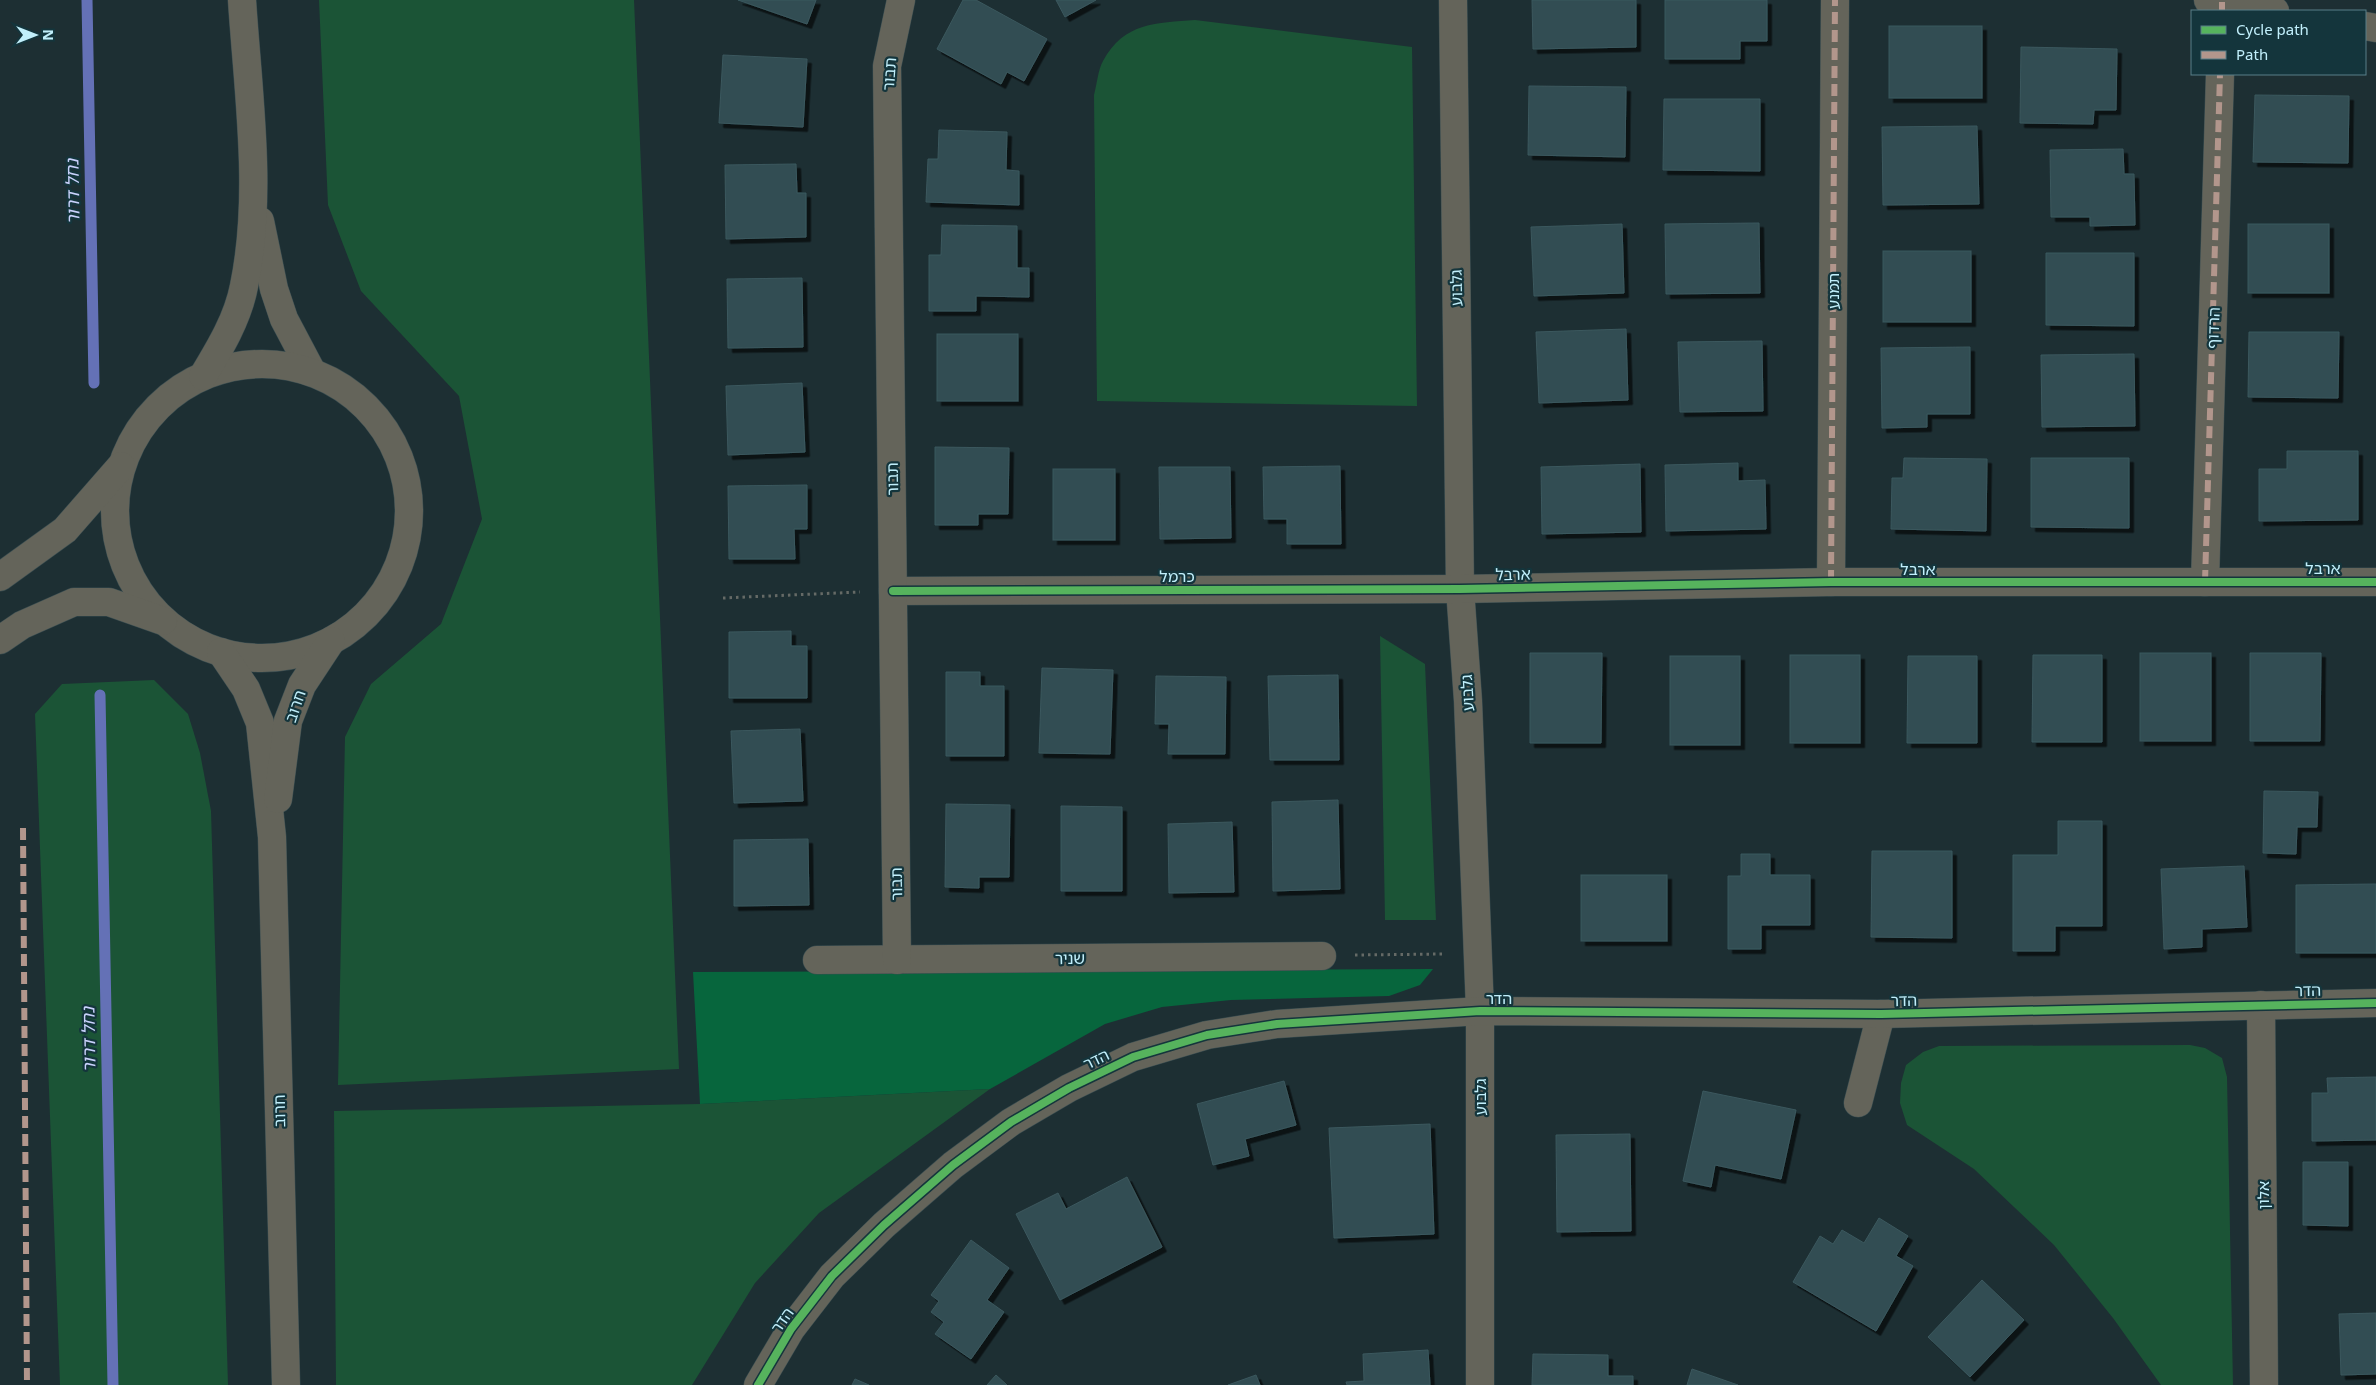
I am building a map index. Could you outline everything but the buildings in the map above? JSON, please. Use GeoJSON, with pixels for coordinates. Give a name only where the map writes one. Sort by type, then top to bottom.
{"type":"FeatureCollection","features":[{"type":"Feature","properties":{"kind":"street"},"geometry":{"type":"LineString","coordinates":[[203,376],[228,334],[244,287],[251,234],[253,183],[242,0]]}},
{"type":"Feature","properties":{"kind":"street","name":"תבור"},"geometry":{"type":"LineString","coordinates":[[897,960],[887,66],[901,0]]}},
{"type":"Feature","properties":{"kind":"street","name":"גלבוע"},"geometry":{"type":"LineString","coordinates":[[1452,0],[1460,589],[1480,1011],[1480,1385]]}},
{"type":"Feature","properties":{"kind":"street","name":"תמנע"},"geometry":{"type":"LineString","coordinates":[[1831,582],[1835,0]]}},
{"type":"Feature","properties":{"kind":"street"},"geometry":{"type":"LineString","coordinates":[[2217,5],[2266,10]]}},
{"type":"Feature","properties":{"kind":"street","name":"הרדוף"},"geometry":{"type":"LineString","coordinates":[[2205,582],[2220,75]]}},
{"type":"Feature","properties":{"kind":"street"},"geometry":{"type":"LineString","coordinates":[[253,183],[274,289],[284,319],[312,372]]}},
{"type":"Feature","properties":{"kind":"street"},"geometry":{"type":"LineString","coordinates":[[258,364],[285,365],[312,372],[340,386],[364,405],[384,428],[398,456],[406,486],[409,516],[402,554],[393,576],[377,602],[356,624],[331,641],[304,652],[277,658],[249,658],[221,652],[183,635],[165,622],[146,600],[131,576],[120,549],[115,520],[117,491],[124,463],[131,444],[154,410],[186,385],[203,376],[230,367],[258,364]]}},
{"type":"Feature","properties":{"kind":"street"},"geometry":{"type":"LineString","coordinates":[[0,577],[66,530],[124,463]]}},
{"type":"Feature","properties":{"kind":"street","name":"ארבל"},"geometry":{"type":"LineString","coordinates":[[1460,589],[1831,582],[2376,582]]}},
{"type":"Feature","properties":{"kind":"street","name":"כרמל"},"geometry":{"type":"LineString","coordinates":[[893,591],[1460,589]]}},
{"type":"Feature","properties":{"kind":"street"},"geometry":{"type":"LineString","coordinates":[[0,640],[22,626],[74,602],[109,602],[165,622]]}},
{"type":"Feature","properties":{"kind":"street","name":"חרוב"},"geometry":{"type":"LineString","coordinates":[[272,837],[288,721],[302,685],[331,641]]}},
{"type":"Feature","properties":{"kind":"street","name":"חרוב"},"geometry":{"type":"LineString","coordinates":[[221,652],[246,689],[260,724],[272,837],[286,1385]]}},
{"type":"Feature","properties":{"kind":"street","name":"שניר"},"geometry":{"type":"LineString","coordinates":[[817,960],[1322,956]]}},
{"type":"Feature","properties":{"kind":"street","name":"הדר"},"geometry":{"type":"LineString","coordinates":[[758,1385],[791,1329],[832,1276],[884,1225],[953,1165],[1004,1127],[1068,1088],[1133,1056],[1208,1035],[1277,1024],[1480,1011],[1881,1014],[2376,1003]]}},
{"type":"Feature","properties":{"kind":"street","name":"אלון"},"geometry":{"type":"LineString","coordinates":[[2261,1005],[2264,1385]]}},
{"type":"Feature","properties":{"kind":"street"},"geometry":{"type":"LineString","coordinates":[[1858,1103],[1881,1014]]}},
{"type":"Feature","properties":{"kind":"path"},"geometry":{"type":"LineString","coordinates":[[723,598],[893,591]]}},
{"type":"Feature","properties":{"kind":"path"},"geometry":{"type":"LineString","coordinates":[[1322,956],[1459,954],[1478,950]]}},
{"type":"Feature","properties":{"kind":"green space"},"geometry":{"type":"Polygon","coordinates":[[[319,0],[634,0],[679,1069],[338,1085],[345,737],[371,684],[441,624],[482,519],[459,396],[361,291],[328,205],[319,0]]]}},
{"type":"Feature","properties":{"kind":"green space"},"geometry":{"type":"Polygon","coordinates":[[[1195,20],[1412,47],[1417,406],[1097,401],[1094,95],[1101,65],[1111,48],[1131,32],[1155,24],[1195,20]]]}},
{"type":"Feature","properties":{"kind":"green space"},"geometry":{"type":"Polygon","coordinates":[[[1380,636],[1425,664],[1436,920],[1385,920],[1380,636]]]}},
{"type":"Feature","properties":{"kind":"green space"},"geometry":{"type":"Polygon","coordinates":[[[154,680],[188,714],[200,753],[211,811],[228,1385],[60,1385],[35,714],[62,684],[154,680]]]}},
{"type":"Feature","properties":{"kind":"green space"},"geometry":{"type":"Polygon","coordinates":[[[1433,969],[1420,985],[1389,996],[1231,1000],[1162,1007],[1105,1024],[990,1089],[700,1104],[693,972],[1433,969]]]}},
{"type":"Feature","properties":{"kind":"green space"},"geometry":{"type":"Polygon","coordinates":[[[2190,1045],[2205,1048],[2222,1058],[2227,1077],[2233,1385],[2161,1385],[2113,1318],[2054,1245],[1974,1169],[1907,1125],[1900,1103],[1901,1083],[1906,1065],[1923,1052],[1939,1046],[2190,1045]]]}},
{"type":"Feature","properties":{"kind":"green space"},"geometry":{"type":"Polygon","coordinates":[[[990,1089],[819,1213],[755,1283],[692,1385],[336,1385],[334,1111],[700,1104],[990,1089]]]}},
{"type":"Feature","properties":{"kind":"waterway","name":"נחל דרור"},"geometry":{"type":"LineString","coordinates":[[87,0],[94,383]]}},
{"type":"Feature","properties":{"kind":"waterway","name":"נחל דרור"},"geometry":{"type":"LineString","coordinates":[[100,695],[113,1385]]}},
{"type":"Feature","properties":{"kind":"marked path"},"geometry":{"type":"LineString","coordinates":[[1831,582],[1835,0]]}},
{"type":"Feature","properties":{"kind":"marked path"},"geometry":{"type":"LineString","coordinates":[[2222,2],[2222,10]]}},
{"type":"Feature","properties":{"kind":"marked path"},"geometry":{"type":"LineString","coordinates":[[2205,582],[2220,75]]}},
{"type":"Feature","properties":{"kind":"marked path"},"geometry":{"type":"LineString","coordinates":[[23,828],[27,1385]]}},
{"type":"Feature","properties":{"kind":"cycle path"},"geometry":{"type":"LineString","coordinates":[[893,591],[1460,589],[1831,582],[2376,582]]}},
{"type":"Feature","properties":{"kind":"cycle path"},"geometry":{"type":"LineString","coordinates":[[758,1385],[791,1329],[832,1276],[884,1225],[953,1165],[1011,1122],[1069,1088],[1133,1057],[1207,1035],[1277,1024],[1480,1011],[1881,1014],[2376,1003]]}}]}
